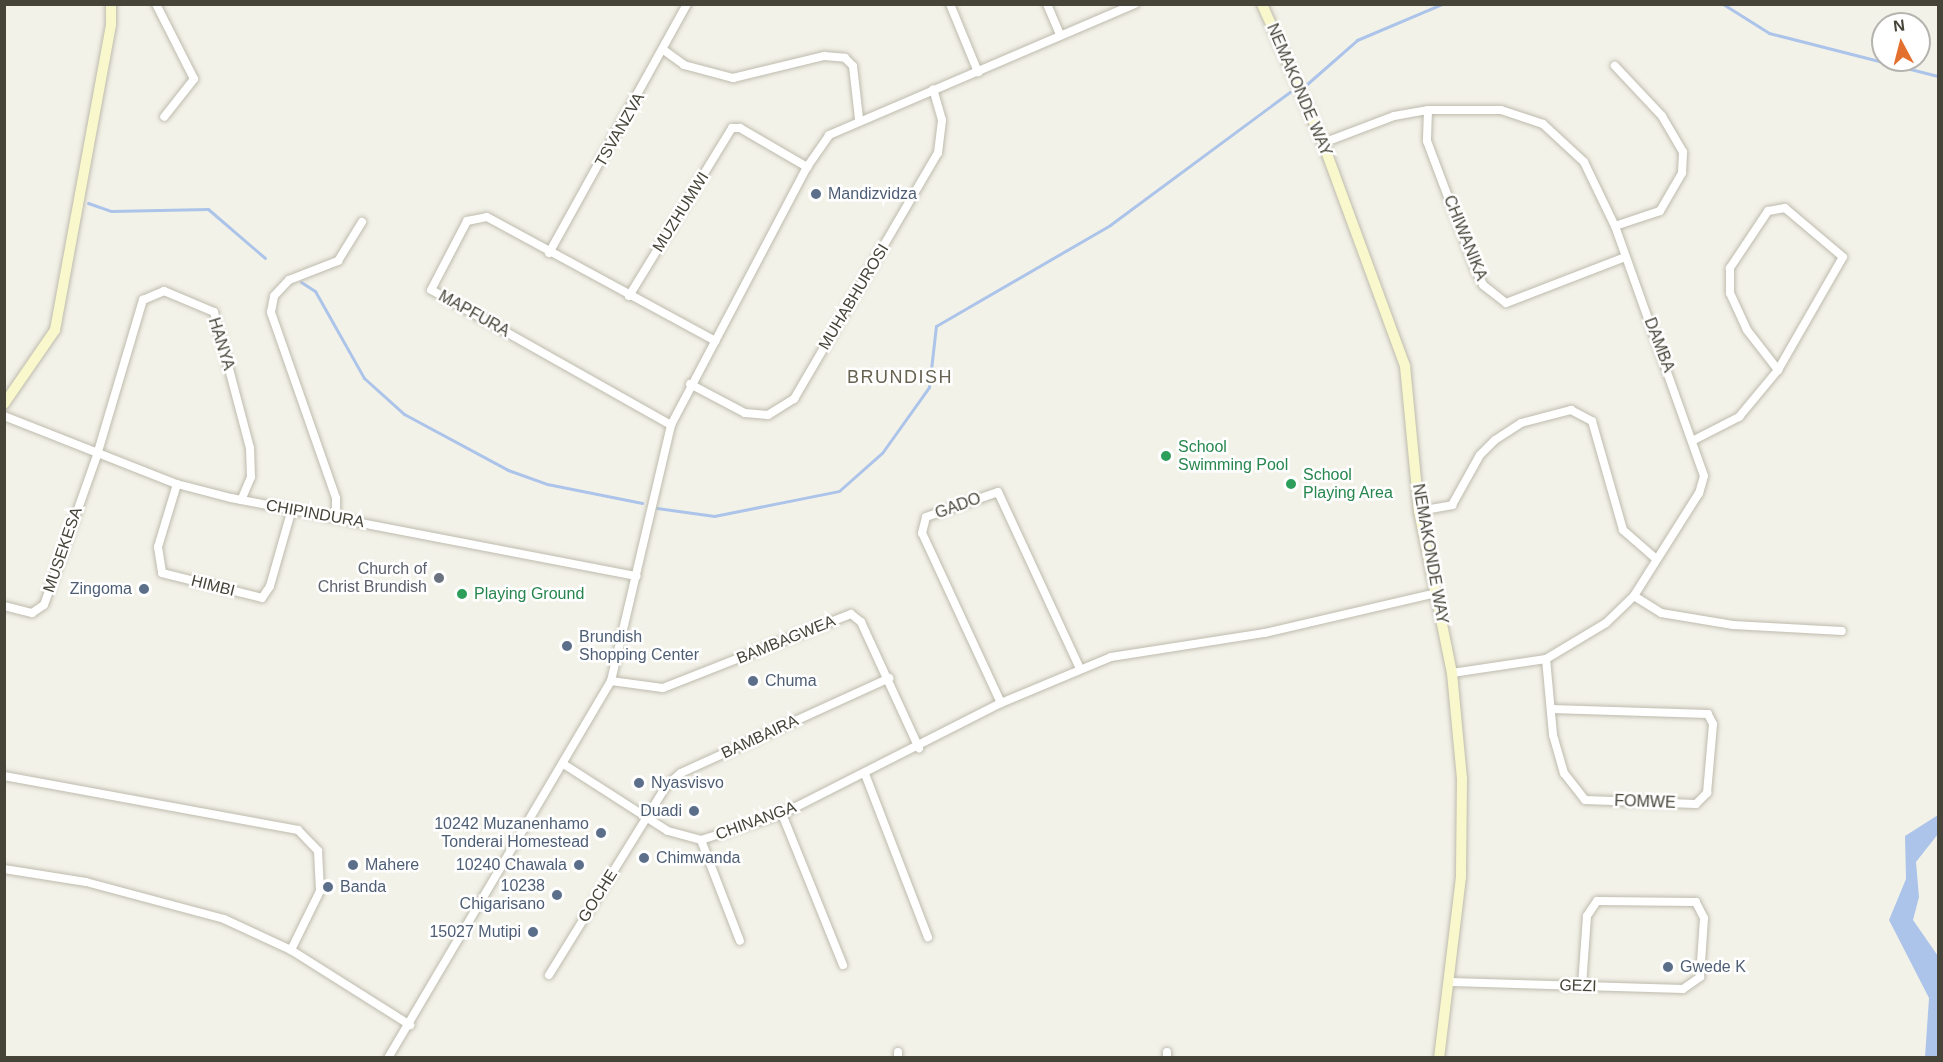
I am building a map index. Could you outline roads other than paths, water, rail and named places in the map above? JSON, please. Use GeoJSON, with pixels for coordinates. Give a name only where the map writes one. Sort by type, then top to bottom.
{"type":"FeatureCollection","features":[{"type":"Feature","properties":{"kind":"street"},"geometry":{"type":"LineString","coordinates":[[4,404],[55,330],[107,48],[111,4]]}},
{"type":"Feature","properties":{"kind":"street"},"geometry":{"type":"LineString","coordinates":[[156,4],[194,79],[164,117]]}},
{"type":"Feature","properties":{"kind":"street","name":"TSVANZVA"},"geometry":{"type":"LineString","coordinates":[[549,253],[665,51],[687,4]]}},
{"type":"Feature","properties":{"kind":"street"},"geometry":{"type":"LineString","coordinates":[[950,4],[978,72]]}},
{"type":"Feature","properties":{"kind":"street"},"geometry":{"type":"LineString","coordinates":[[1047,4],[1060,35]]}},
{"type":"Feature","properties":{"kind":"street"},"geometry":{"type":"LineString","coordinates":[[388,1058],[565,765],[611,681],[671,425],[690,384],[807,167],[829,135],[859,119],[978,72],[1135,4]]}},
{"type":"Feature","properties":{"kind":"street","name":"NEMAKONDE WAY"},"geometry":{"type":"LineString","coordinates":[[1262,4],[1323,143],[1405,366],[1419,511],[1452,673],[1462,789],[1461,877],[1451,982],[1439,1058]]}},
{"type":"Feature","properties":{"kind":"street"},"geometry":{"type":"LineString","coordinates":[[665,51],[684,65],[733,78],[824,56],[845,57],[853,66],[859,119]]}},
{"type":"Feature","properties":{"kind":"street"},"geometry":{"type":"LineString","coordinates":[[1615,226],[1660,211],[1682,173],[1683,152],[1662,116],[1616,66]]}},
{"type":"Feature","properties":{"kind":"street","name":"MUHABHUROSI"},"geometry":{"type":"LineString","coordinates":[[690,384],[745,412],[768,415],[794,399],[938,153],[942,120],[933,89]]}},
{"type":"Feature","properties":{"kind":"street","name":"DAMBA"},"geometry":{"type":"LineString","coordinates":[[1323,143],[1394,116],[1428,110],[1501,110],[1543,124],[1584,162],[1615,226],[1694,440],[1704,476],[1699,493],[1654,558],[1634,596],[1606,624],[1546,659],[1452,673]]}},
{"type":"Feature","properties":{"kind":"street","name":"CHIWANIKA"},"geometry":{"type":"LineString","coordinates":[[1428,110],[1427,141],[1475,269],[1483,285],[1506,303],[1625,256]]}},
{"type":"Feature","properties":{"kind":"street","name":"MUZHUMWI"},"geometry":{"type":"LineString","coordinates":[[629,296],[732,128],[740,128],[807,167]]}},
{"type":"Feature","properties":{"kind":"street"},"geometry":{"type":"LineString","coordinates":[[1694,440],[1739,417],[1778,370],[1843,257],[1785,208],[1768,211],[1730,268],[1730,293],[1747,330],[1778,370]]}},
{"type":"Feature","properties":{"kind":"street","name":"MAPFURA"},"geometry":{"type":"LineString","coordinates":[[671,425],[431,290],[467,221],[487,217],[549,253],[715,340]]}},
{"type":"Feature","properties":{"kind":"street"},"geometry":{"type":"LineString","coordinates":[[336,517],[336,498],[271,312],[274,296],[289,280],[338,261],[362,222]]}},
{"type":"Feature","properties":{"kind":"street","name":"HANYA"},"geometry":{"type":"LineString","coordinates":[[97,455],[143,300],[164,291],[214,312],[250,448],[251,477],[241,500]]}},
{"type":"Feature","properties":{"kind":"street"},"geometry":{"type":"LineString","coordinates":[[1419,511],[1452,505],[1480,455],[1494,440],[1521,423],[1572,410],[1592,421],[1623,530],[1654,558]]}},
{"type":"Feature","properties":{"kind":"street","name":"CHIPINDURA"},"geometry":{"type":"LineString","coordinates":[[5,419],[177,484],[241,500],[637,576]]}},
{"type":"Feature","properties":{"kind":"street","name":"MUSEKESA"},"geometry":{"type":"LineString","coordinates":[[4,606],[32,613],[44,605],[97,455]]}},
{"type":"Feature","properties":{"kind":"street","name":"HIMBI"},"geometry":{"type":"LineString","coordinates":[[177,484],[158,547],[162,573],[262,598],[270,586],[292,509]]}},
{"type":"Feature","properties":{"kind":"street","name":"GADO"},"geometry":{"type":"LineString","coordinates":[[1001,703],[922,533],[927,517],[998,492],[1080,669]]}},
{"type":"Feature","properties":{"kind":"street","name":"CHINANGA"},"geometry":{"type":"LineString","coordinates":[[565,765],[668,831],[701,840],[783,814],[919,748],[1001,703],[1111,657],[1265,633],[1437,593]]}},
{"type":"Feature","properties":{"kind":"street"},"geometry":{"type":"LineString","coordinates":[[1634,596],[1661,613],[1733,625],[1842,632]]}},
{"type":"Feature","properties":{"kind":"street","name":"BAMBAGWEA"},"geometry":{"type":"LineString","coordinates":[[611,681],[663,688],[850,614],[861,622],[889,678],[919,748]]}},
{"type":"Feature","properties":{"kind":"street","name":"FOMWE"},"geometry":{"type":"LineString","coordinates":[[1546,659],[1551,709],[1564,773],[1585,800],[1696,804],[1707,793],[1713,724],[1708,714],[1551,709]]}},
{"type":"Feature","properties":{"kind":"street","name":"BAMBAIRA"},"geometry":{"type":"LineString","coordinates":[[647,817],[667,785],[681,773],[889,678]]}},
{"type":"Feature","properties":{"kind":"street"},"geometry":{"type":"LineString","coordinates":[[865,774],[928,937]]}},
{"type":"Feature","properties":{"kind":"street"},"geometry":{"type":"LineString","coordinates":[[4,776],[298,830],[318,850],[320,891],[291,950]]}},
{"type":"Feature","properties":{"kind":"street"},"geometry":{"type":"LineString","coordinates":[[783,814],[843,965]]}},
{"type":"Feature","properties":{"kind":"street","name":"GOCHE"},"geometry":{"type":"LineString","coordinates":[[549,975],[647,817]]}},
{"type":"Feature","properties":{"kind":"street"},"geometry":{"type":"LineString","coordinates":[[701,840],[740,941]]}},
{"type":"Feature","properties":{"kind":"street"},"geometry":{"type":"LineString","coordinates":[[4,869],[77,880],[224,919],[291,950],[410,1025]]}},
{"type":"Feature","properties":{"kind":"street","name":"GEZI"},"geometry":{"type":"LineString","coordinates":[[1451,982],[1582,986],[1683,989],[1700,977],[1704,918],[1696,902],[1597,901],[1587,916],[1582,986]]}},
{"type":"Feature","properties":{"kind":"water"},"geometry":{"type":"Polygon","coordinates":[[[1938,815],[1938,834],[1916,862],[1919,897],[1913,920],[1938,956],[1938,1057],[1925,1057],[1929,998],[1889,920],[1906,879],[1905,836],[1938,815]]]}},
{"type":"Feature","properties":{"kind":"waterway"},"geometry":{"type":"LineString","coordinates":[[1307,84],[1357,40],[1442,4]]}},
{"type":"Feature","properties":{"kind":"waterway"},"geometry":{"type":"LineString","coordinates":[[1723,4],[1769,33],[1938,76]]}},
{"type":"Feature","properties":{"kind":"waterway"},"geometry":{"type":"LineString","coordinates":[[657,508],[714,516],[839,491],[882,453],[929,387],[936,326],[1110,225],[1290,92]]}},
{"type":"Feature","properties":{"kind":"waterway"},"geometry":{"type":"LineString","coordinates":[[88,203],[111,211],[208,209],[265,258]]}},
{"type":"Feature","properties":{"kind":"waterway"},"geometry":{"type":"LineString","coordinates":[[301,282],[315,291],[364,378],[404,414],[508,470],[547,484],[642,503]]}},
{"type":"Feature","properties":{"kind":"place","name":"Mandizvidza"},"geometry":{"type":"Point","coordinates":[816,194]}},
{"type":"Feature","properties":{"kind":"place","name":"School Swimming Pool"},"geometry":{"type":"Point","coordinates":[1166,456]}},
{"type":"Feature","properties":{"kind":"place","name":"School Playing Area"},"geometry":{"type":"Point","coordinates":[1291,484]}},
{"type":"Feature","properties":{"kind":"place","name":"Church of Christ Brundish"},"geometry":{"type":"Point","coordinates":[439,578]}},
{"type":"Feature","properties":{"kind":"place","name":"Zingoma"},"geometry":{"type":"Point","coordinates":[144,589]}},
{"type":"Feature","properties":{"kind":"place","name":"Playing Ground"},"geometry":{"type":"Point","coordinates":[462,594]}},
{"type":"Feature","properties":{"kind":"place","name":"Brundish Shopping Center"},"geometry":{"type":"Point","coordinates":[567,646]}},
{"type":"Feature","properties":{"kind":"place","name":"Chuma"},"geometry":{"type":"Point","coordinates":[753,681]}},
{"type":"Feature","properties":{"kind":"place","name":"Nyasvisvo"},"geometry":{"type":"Point","coordinates":[639,783]}},
{"type":"Feature","properties":{"kind":"place","name":"Duadi"},"geometry":{"type":"Point","coordinates":[694,811]}},
{"type":"Feature","properties":{"kind":"place","name":"10242 Muzanenhamo Tonderai Homestead"},"geometry":{"type":"Point","coordinates":[601,833]}},
{"type":"Feature","properties":{"kind":"place","name":"Chimwanda"},"geometry":{"type":"Point","coordinates":[644,858]}},
{"type":"Feature","properties":{"kind":"place","name":"Mahere"},"geometry":{"type":"Point","coordinates":[353,865]}},
{"type":"Feature","properties":{"kind":"place","name":"10240 Chawala"},"geometry":{"type":"Point","coordinates":[579,865]}},
{"type":"Feature","properties":{"kind":"place","name":"Banda"},"geometry":{"type":"Point","coordinates":[328,887]}},
{"type":"Feature","properties":{"kind":"place","name":"10238 Chigarisano"},"geometry":{"type":"Point","coordinates":[557,895]}},
{"type":"Feature","properties":{"kind":"place","name":"15027 Mutipi"},"geometry":{"type":"Point","coordinates":[533,932]}},
{"type":"Feature","properties":{"kind":"place","name":"Gwede K"},"geometry":{"type":"Point","coordinates":[1668,967]}},
{"type":"Feature","properties":{"kind":"district","name":"BRUNDISH"},"geometry":{"type":"Point","coordinates":[900,377]}}]}
